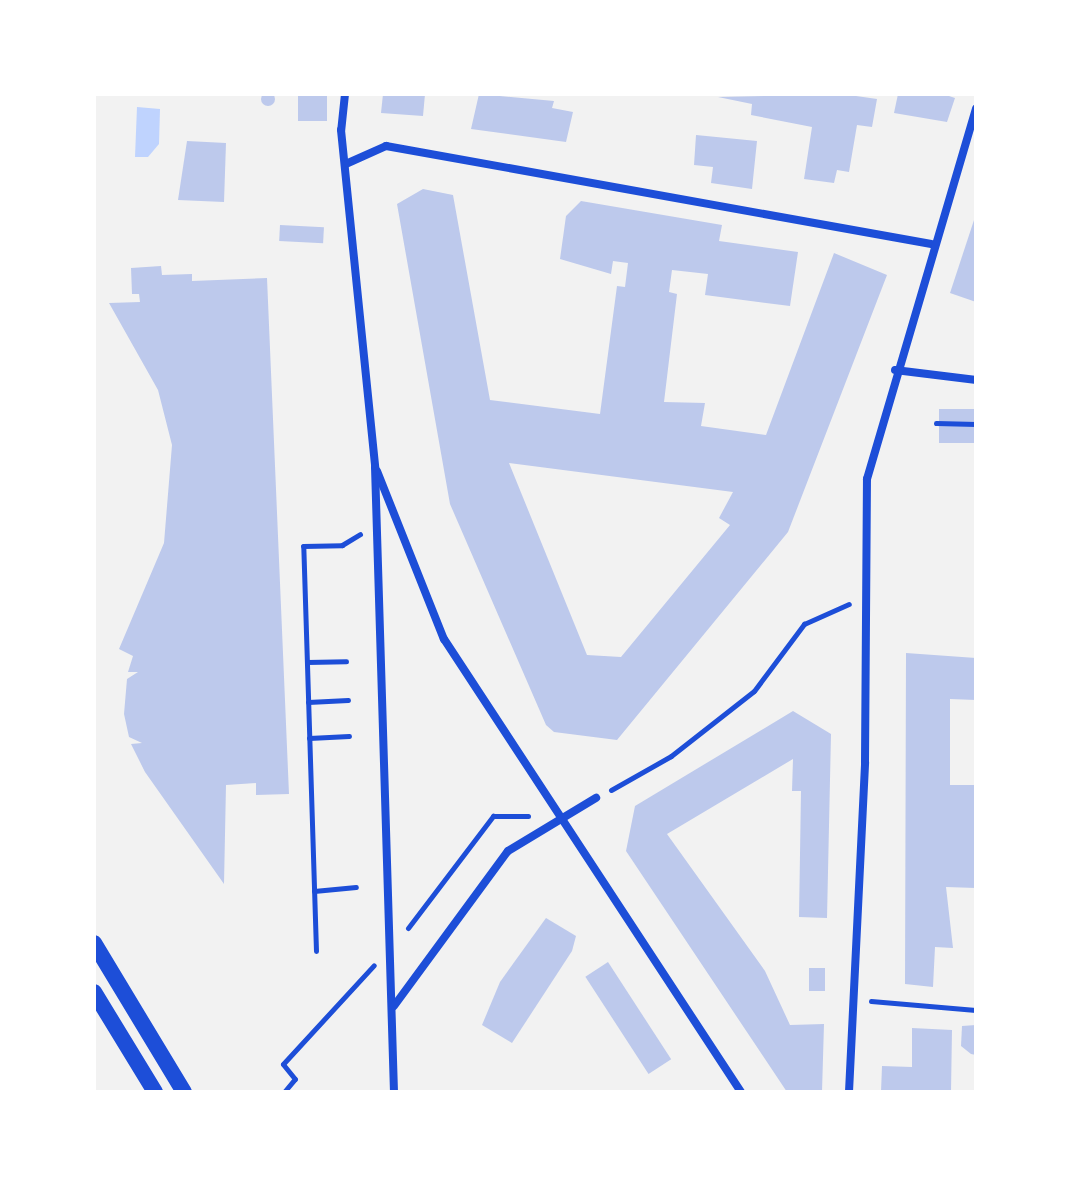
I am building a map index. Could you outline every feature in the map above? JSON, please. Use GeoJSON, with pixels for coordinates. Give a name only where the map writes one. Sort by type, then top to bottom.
{"type":"FeatureCollection","features":[{"type":"Feature","properties":{"kind":"main road"},"geometry":{"type":"LineString","coordinates":[[94,943],[184,1092]]}},
{"type":"Feature","properties":{"kind":"main road"},"geometry":{"type":"LineString","coordinates":[[94,992],[155,1092]]}},
{"type":"Feature","properties":{"kind":"street"},"geometry":{"type":"LineString","coordinates":[[345,94],[348,163],[375,467],[392,947],[394,1092]]}},
{"type":"Feature","properties":{"kind":"street"},"geometry":{"type":"LineString","coordinates":[[849,1092],[858,1000],[867,479],[931,244],[976,109]]}},
{"type":"Feature","properties":{"kind":"street"},"geometry":{"type":"LineString","coordinates":[[348,163],[386,146],[931,244]]}},
{"type":"Feature","properties":{"kind":"street"},"geometry":{"type":"LineString","coordinates":[[895,370],[976,380]]}},
{"type":"Feature","properties":{"kind":"street"},"geometry":{"type":"LineString","coordinates":[[375,467],[444,639],[741,1092]]}},
{"type":"Feature","properties":{"kind":"street"},"geometry":{"type":"LineString","coordinates":[[393,1007],[508,851],[596,798]]}},
{"type":"Feature","properties":{"kind":"path"},"geometry":{"type":"LineString","coordinates":[[936,423],[976,424]]}},
{"type":"Feature","properties":{"kind":"path"},"geometry":{"type":"LineString","coordinates":[[316,951],[303,546],[342,545],[375,526]]}},
{"type":"Feature","properties":{"kind":"path"},"geometry":{"type":"LineString","coordinates":[[596,798],[671,756],[754,691],[804,624],[864,598]]}},
{"type":"Feature","properties":{"kind":"path"},"geometry":{"type":"LineString","coordinates":[[307,662],[346,661]]}},
{"type":"Feature","properties":{"kind":"path"},"geometry":{"type":"LineString","coordinates":[[308,702],[348,700]]}},
{"type":"Feature","properties":{"kind":"path"},"geometry":{"type":"LineString","coordinates":[[309,738],[349,736]]}},
{"type":"Feature","properties":{"kind":"path"},"geometry":{"type":"LineString","coordinates":[[284,1092],[295,1079],[283,1064],[392,947],[493,816],[528,816]]}},
{"type":"Feature","properties":{"kind":"path"},"geometry":{"type":"LineString","coordinates":[[314,891],[356,887]]}},
{"type":"Feature","properties":{"kind":"path"},"geometry":{"type":"LineString","coordinates":[[858,1000],[976,1010]]}},
{"type":"Feature","properties":{"kind":"water"},"geometry":{"type":"Polygon","coordinates":[[[137,107],[160,109],[159,144],[148,157],[135,157],[137,107]]]}},
{"type":"Feature","properties":{"kind":"building"},"geometry":{"type":"Polygon","coordinates":[[[268,92],[275,99],[268,106],[261,99],[268,92]]]}},
{"type":"Feature","properties":{"kind":"building"},"geometry":{"type":"Polygon","coordinates":[[[298,94],[327,94],[327,121],[298,121],[298,94]]]}},
{"type":"Feature","properties":{"kind":"building"},"geometry":{"type":"Polygon","coordinates":[[[383,94],[425,94],[423,116],[381,113],[383,94]]]}},
{"type":"Feature","properties":{"kind":"building"},"geometry":{"type":"Polygon","coordinates":[[[479,94],[554,101],[552,108],[573,112],[566,142],[471,129],[479,94]]]}},
{"type":"Feature","properties":{"kind":"building"},"geometry":{"type":"Polygon","coordinates":[[[842,94],[877,99],[872,127],[857,125],[849,172],[837,170],[834,183],[804,179],[812,127],[751,115],[752,104],[718,97],[842,94]]]}},
{"type":"Feature","properties":{"kind":"building"},"geometry":{"type":"Polygon","coordinates":[[[898,94],[943,94],[955,98],[947,122],[894,113],[898,94]]]}},
{"type":"Feature","properties":{"kind":"building"},"geometry":{"type":"Polygon","coordinates":[[[696,135],[757,141],[752,189],[711,183],[713,167],[694,165],[696,135]]]}},
{"type":"Feature","properties":{"kind":"building"},"geometry":{"type":"Polygon","coordinates":[[[187,141],[226,143],[224,202],[178,200],[187,141]]]}},
{"type":"Feature","properties":{"kind":"building"},"geometry":{"type":"Polygon","coordinates":[[[423,189],[453,195],[490,400],[600,414],[617,286],[625,287],[628,263],[613,261],[611,274],[560,259],[566,216],[581,201],[722,225],[719,241],[798,252],[790,306],[705,295],[708,274],[672,270],[669,292],[677,294],[664,402],[705,403],[701,426],[766,435],[834,253],[887,275],[788,532],[617,740],[554,732],[546,725],[450,504],[397,204],[423,189]],[[509,463],[587,655],[621,657],[730,525],[719,518],[733,492],[509,463]]]}},
{"type":"Feature","properties":{"kind":"building"},"geometry":{"type":"Polygon","coordinates":[[[976,217],[976,302],[950,293],[976,217]]]}},
{"type":"Feature","properties":{"kind":"building"},"geometry":{"type":"Polygon","coordinates":[[[280,225],[324,227],[323,243],[279,241],[280,225]]]}},
{"type":"Feature","properties":{"kind":"building"},"geometry":{"type":"Polygon","coordinates":[[[161,266],[162,275],[192,274],[192,281],[267,278],[289,794],[256,795],[256,783],[226,785],[224,884],[145,772],[131,744],[142,743],[129,737],[124,714],[127,679],[138,672],[128,672],[133,656],[119,649],[164,543],[172,445],[158,390],[109,303],[140,302],[139,294],[132,294],[131,268],[161,266]]]}},
{"type":"Feature","properties":{"kind":"building"},"geometry":{"type":"Polygon","coordinates":[[[939,409],[976,409],[976,443],[939,443],[939,409]]]}},
{"type":"Feature","properties":{"kind":"building"},"geometry":{"type":"Polygon","coordinates":[[[906,653],[976,658],[976,700],[950,699],[950,785],[976,785],[976,888],[946,887],[953,948],[935,947],[933,987],[905,984],[906,653]]]}},
{"type":"Feature","properties":{"kind":"building"},"geometry":{"type":"Polygon","coordinates":[[[793,711],[831,734],[827,918],[799,917],[801,791],[792,791],[793,759],[667,834],[765,971],[790,1025],[824,1024],[822,1092],[787,1092],[626,851],[635,806],[793,711]]]}},
{"type":"Feature","properties":{"kind":"building"},"geometry":{"type":"Polygon","coordinates":[[[546,918],[576,936],[572,951],[512,1043],[482,1025],[500,982],[546,918]]]}},
{"type":"Feature","properties":{"kind":"building"},"geometry":{"type":"Polygon","coordinates":[[[608,962],[671,1059],[649,1074],[585,977],[608,962]]]}},
{"type":"Feature","properties":{"kind":"building"},"geometry":{"type":"Polygon","coordinates":[[[809,968],[825,968],[825,991],[809,991],[809,968]]]}},
{"type":"Feature","properties":{"kind":"building"},"geometry":{"type":"Polygon","coordinates":[[[976,1025],[976,1055],[961,1046],[962,1026],[976,1025]]]}},
{"type":"Feature","properties":{"kind":"building"},"geometry":{"type":"Polygon","coordinates":[[[912,1028],[952,1030],[951,1092],[881,1092],[882,1066],[912,1067],[912,1028]]]}}]}
